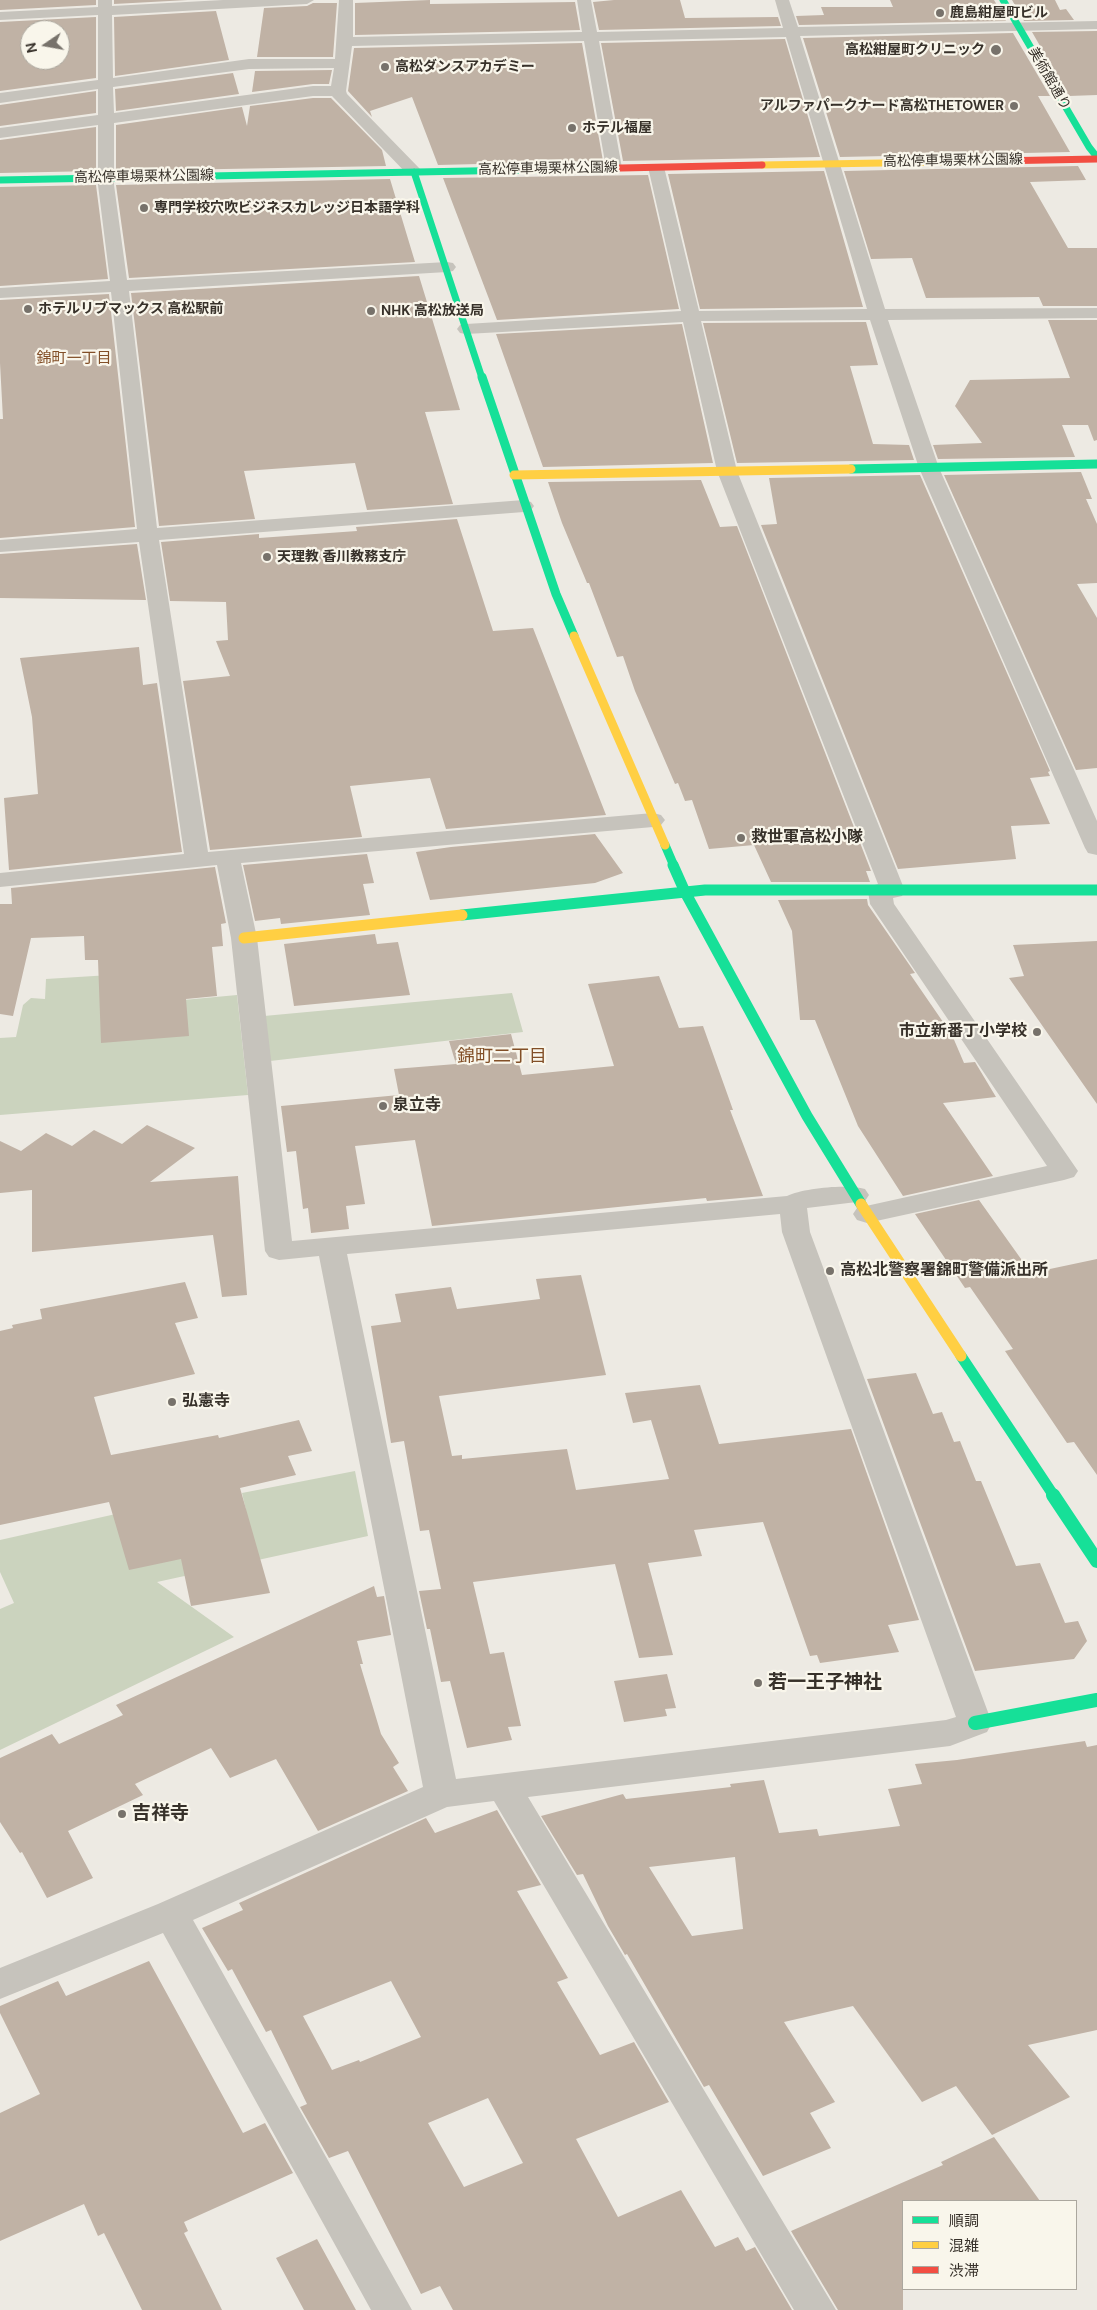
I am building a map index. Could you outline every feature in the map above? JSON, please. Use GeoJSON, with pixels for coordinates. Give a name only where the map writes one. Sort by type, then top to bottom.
{"type":"FeatureCollection","features":[{"type":"Feature","properties":{"kind":"street"},"geometry":{"type":"LineString","coordinates":[[0,16],[105,5],[307,0]]}},
{"type":"Feature","properties":{"kind":"street"},"geometry":{"type":"LineString","coordinates":[[346,0],[345,42],[339,88],[340,96],[414,172],[447,267],[524,506],[556,594],[685,892],[807,1116],[861,1204],[1097,1561]]}},
{"type":"Feature","properties":{"kind":"street"},"geometry":{"type":"LineString","coordinates":[[584,0],[614,168]]}},
{"type":"Feature","properties":{"kind":"street"},"geometry":{"type":"LineString","coordinates":[[782,0],[830,164],[877,314],[929,468],[1097,848]]}},
{"type":"Feature","properties":{"kind":"street","name":"美術館通り"},"geometry":{"type":"LineString","coordinates":[[1003,0],[1097,158]]}},
{"type":"Feature","properties":{"kind":"street"},"geometry":{"type":"LineString","coordinates":[[105,5],[105,178],[148,534],[197,860]]}},
{"type":"Feature","properties":{"kind":"street"},"geometry":{"type":"LineString","coordinates":[[345,42],[1097,25]]}},
{"type":"Feature","properties":{"kind":"street"},"geometry":{"type":"LineString","coordinates":[[0,98],[249,64],[343,63]]}},
{"type":"Feature","properties":{"kind":"street"},"geometry":{"type":"LineString","coordinates":[[0,133],[339,88]]}},
{"type":"Feature","properties":{"kind":"street","name":"高松停車場栗林公園線"},"geometry":{"type":"LineString","coordinates":[[0,180],[1097,158]]}},
{"type":"Feature","properties":{"kind":"street"},"geometry":{"type":"LineString","coordinates":[[228,858],[244,938],[278,1251],[793,1204],[801,1200],[861,1204],[1064,1171],[882,904],[886,891],[727,471],[656,167]]}},
{"type":"Feature","properties":{"kind":"street"},"geometry":{"type":"LineString","coordinates":[[0,293],[447,267]]}},
{"type":"Feature","properties":{"kind":"street"},"geometry":{"type":"LineString","coordinates":[[466,328],[691,316],[1097,313]]}},
{"type":"Feature","properties":{"kind":"street"},"geometry":{"type":"LineString","coordinates":[[514,475],[1097,464]]}},
{"type":"Feature","properties":{"kind":"street"},"geometry":{"type":"LineString","coordinates":[[0,546],[524,506]]}},
{"type":"Feature","properties":{"kind":"street"},"geometry":{"type":"LineString","coordinates":[[0,880],[197,860],[653,820]]}},
{"type":"Feature","properties":{"kind":"street"},"geometry":{"type":"LineString","coordinates":[[244,938],[685,892],[728,890],[1097,890]]}},
{"type":"Feature","properties":{"kind":"street"},"geometry":{"type":"LineString","coordinates":[[793,1204],[796,1232],[975,1723]]}},
{"type":"Feature","properties":{"kind":"street"},"geometry":{"type":"LineString","coordinates":[[331,1246],[442,1794]]}},
{"type":"Feature","properties":{"kind":"street"},"geometry":{"type":"LineString","coordinates":[[0,1984],[170,1914],[442,1794],[950,1734],[975,1723],[1097,1700]]}},
{"type":"Feature","properties":{"kind":"street"},"geometry":{"type":"LineString","coordinates":[[503,1786],[816,2310]]}},
{"type":"Feature","properties":{"kind":"street"},"geometry":{"type":"LineString","coordinates":[[170,1914],[392,2310]]}},
{"type":"Feature","properties":{"kind":"green space"},"geometry":{"type":"Polygon","coordinates":[[[158,972],[162,1002],[237,995],[248,1095],[0,1115],[0,1038],[16,1037],[23,1005],[31,998],[45,999],[46,979],[158,972]]]}},
{"type":"Feature","properties":{"kind":"green space"},"geometry":{"type":"Polygon","coordinates":[[[512,993],[523,1032],[270,1061],[264,1016],[512,993]]]}},
{"type":"Feature","properties":{"kind":"green space"},"geometry":{"type":"Polygon","coordinates":[[[355,1471],[368,1536],[157,1582],[234,1637],[0,1750],[0,1609],[14,1603],[0,1572],[0,1540],[138,1509],[246,1510],[242,1493],[355,1471]]]}},
{"type":"Feature","properties":{"kind":"building"},"geometry":{"type":"Polygon","coordinates":[[[0,0],[96,0],[96,5],[0,10],[0,0]]]}},
{"type":"Feature","properties":{"kind":"building"},"geometry":{"type":"Polygon","coordinates":[[[114,0],[188,0],[114,4],[114,0]]]}},
{"type":"Feature","properties":{"kind":"building"},"geometry":{"type":"Polygon","coordinates":[[[430,0],[430,4],[575,2],[580,30],[355,35],[355,3],[430,0]]]}},
{"type":"Feature","properties":{"kind":"building"},"geometry":{"type":"Polygon","coordinates":[[[614,0],[680,0],[685,18],[778,17],[781,26],[599,30],[593,2],[614,0]]]}},
{"type":"Feature","properties":{"kind":"building"},"geometry":{"type":"Polygon","coordinates":[[[890,0],[994,0],[1006,21],[799,25],[796,16],[824,15],[821,7],[893,7],[890,0]]]}},
{"type":"Feature","properties":{"kind":"building"},"geometry":{"type":"Polygon","coordinates":[[[1012,0],[1055,0],[1060,10],[1066,9],[1074,20],[1024,21],[1012,0]]]}},
{"type":"Feature","properties":{"kind":"building"},"geometry":{"type":"Polygon","coordinates":[[[313,3],[337,3],[333,57],[257,57],[264,8],[307,6],[313,3]]]}},
{"type":"Feature","properties":{"kind":"building"},"geometry":{"type":"Polygon","coordinates":[[[216,11],[229,60],[115,76],[114,17],[216,11]]]}},
{"type":"Feature","properties":{"kind":"building"},"geometry":{"type":"Polygon","coordinates":[[[96,17],[96,78],[0,91],[0,22],[20,21],[20,70],[70,70],[70,20],[38,20],[96,17]]]}},
{"type":"Feature","properties":{"kind":"building"},"geometry":{"type":"Polygon","coordinates":[[[1097,31],[1097,95],[1069,96],[1032,32],[1097,31]]]}},
{"type":"Feature","properties":{"kind":"building"},"geometry":{"type":"Polygon","coordinates":[[[1013,33],[1050,96],[1038,96],[1070,152],[840,157],[803,38],[1013,33]]]}},
{"type":"Feature","properties":{"kind":"building"},"geometry":{"type":"Polygon","coordinates":[[[785,39],[820,157],[623,161],[601,43],[785,39]]]}},
{"type":"Feature","properties":{"kind":"building"},"geometry":{"type":"Polygon","coordinates":[[[582,43],[603,161],[438,165],[412,97],[370,111],[372,117],[348,91],[354,48],[582,43]]]}},
{"type":"Feature","properties":{"kind":"building"},"geometry":{"type":"Polygon","coordinates":[[[332,70],[329,84],[313,84],[252,92],[255,71],[332,70]]]}},
{"type":"Feature","properties":{"kind":"building"},"geometry":{"type":"Polygon","coordinates":[[[233,73],[239,94],[116,111],[115,89],[233,73]]]}},
{"type":"Feature","properties":{"kind":"building"},"geometry":{"type":"Polygon","coordinates":[[[96,91],[96,113],[0,126],[0,105],[96,91]]]}},
{"type":"Feature","properties":{"kind":"building"},"geometry":{"type":"Polygon","coordinates":[[[313,98],[331,98],[382,150],[386,166],[116,171],[116,125],[242,107],[247,126],[250,106],[313,98]]]}},
{"type":"Feature","properties":{"kind":"building"},"geometry":{"type":"Polygon","coordinates":[[[96,127],[96,171],[0,173],[0,140],[96,127]]]}},
{"type":"Feature","properties":{"kind":"building"},"geometry":{"type":"Polygon","coordinates":[[[1078,166],[1086,180],[1030,182],[1068,248],[1097,248],[1097,306],[1043,306],[1039,297],[926,298],[912,258],[871,259],[844,171],[1078,166]]]}},
{"type":"Feature","properties":{"kind":"building"},"geometry":{"type":"Polygon","coordinates":[[[824,171],[863,307],[700,309],[668,174],[824,171]]]}},
{"type":"Feature","properties":{"kind":"building"},"geometry":{"type":"Polygon","coordinates":[[[648,175],[679,309],[497,320],[443,178],[648,175]]]}},
{"type":"Feature","properties":{"kind":"building"},"geometry":{"type":"Polygon","coordinates":[[[390,179],[415,262],[129,278],[116,185],[390,179]]]}},
{"type":"Feature","properties":{"kind":"building"},"geometry":{"type":"Polygon","coordinates":[[[96,185],[108,279],[0,286],[0,187],[96,185]]]}},
{"type":"Feature","properties":{"kind":"building"},"geometry":{"type":"Polygon","coordinates":[[[419,276],[460,410],[425,412],[453,504],[367,510],[355,463],[244,471],[255,519],[159,526],[131,293],[419,276]]]}},
{"type":"Feature","properties":{"kind":"building"},"geometry":{"type":"Polygon","coordinates":[[[109,294],[135,527],[0,538],[0,419],[3,419],[0,363],[0,300],[109,294]]]}},
{"type":"Feature","properties":{"kind":"building"},"geometry":{"type":"Polygon","coordinates":[[[1048,320],[1097,320],[1097,440],[1094,441],[1088,425],[1062,425],[1075,457],[938,459],[933,445],[982,443],[955,406],[970,380],[1070,378],[1048,320]]]}},
{"type":"Feature","properties":{"kind":"building"},"geometry":{"type":"Polygon","coordinates":[[[866,322],[878,365],[850,366],[873,444],[909,445],[914,460],[737,463],[703,323],[866,322]]]}},
{"type":"Feature","properties":{"kind":"building"},"geometry":{"type":"Polygon","coordinates":[[[682,324],[713,463],[543,467],[496,334],[682,324]]]}},
{"type":"Feature","properties":{"kind":"building"},"geometry":{"type":"Polygon","coordinates":[[[1081,472],[1092,499],[1086,499],[1097,524],[1097,583],[1077,584],[1097,618],[1097,768],[1076,770],[944,475],[1081,472]]]}},
{"type":"Feature","properties":{"kind":"building"},"geometry":{"type":"Polygon","coordinates":[[[920,475],[1050,771],[1048,772],[1050,776],[1030,778],[1050,824],[1011,826],[1016,859],[898,869],[761,525],[777,524],[769,478],[920,475]]]}},
{"type":"Feature","properties":{"kind":"building"},"geometry":{"type":"Polygon","coordinates":[[[701,480],[720,527],[737,526],[871,871],[866,871],[870,882],[771,882],[754,845],[709,849],[692,800],[685,801],[678,783],[675,784],[635,691],[623,656],[617,657],[589,583],[587,583],[562,523],[548,482],[701,480]]]}},
{"type":"Feature","properties":{"kind":"building"},"geometry":{"type":"Polygon","coordinates":[[[457,519],[493,631],[533,628],[606,815],[446,829],[430,778],[350,786],[362,837],[210,850],[183,681],[230,676],[216,641],[228,640],[226,602],[170,601],[161,542],[259,534],[259,538],[357,531],[356,527],[457,519]]]}},
{"type":"Feature","properties":{"kind":"building"},"geometry":{"type":"Polygon","coordinates":[[[137,544],[146,600],[0,598],[0,554],[137,544]]]}},
{"type":"Feature","properties":{"kind":"building"},"geometry":{"type":"Polygon","coordinates":[[[139,647],[143,685],[157,683],[182,852],[9,870],[4,798],[38,794],[32,717],[20,658],[139,647]]]}},
{"type":"Feature","properties":{"kind":"building"},"geometry":{"type":"Polygon","coordinates":[[[595,834],[623,873],[595,883],[430,900],[416,852],[451,847],[595,834]]]}},
{"type":"Feature","properties":{"kind":"building"},"geometry":{"type":"Polygon","coordinates":[[[367,854],[374,883],[363,884],[370,915],[281,924],[280,918],[255,921],[243,865],[367,854]]]}},
{"type":"Feature","properties":{"kind":"building"},"geometry":{"type":"Polygon","coordinates":[[[215,867],[226,923],[221,924],[223,946],[212,947],[217,996],[186,999],[189,1036],[101,1043],[98,960],[85,960],[84,936],[31,938],[13,1016],[0,1014],[0,904],[12,904],[11,888],[215,867]]]}},
{"type":"Feature","properties":{"kind":"building"},"geometry":{"type":"Polygon","coordinates":[[[867,899],[868,905],[915,973],[910,974],[952,1035],[964,1063],[975,1062],[996,1097],[943,1103],[993,1176],[903,1196],[858,1126],[815,1020],[800,1020],[792,931],[778,900],[867,899]]]}},
{"type":"Feature","properties":{"kind":"building"},"geometry":{"type":"Polygon","coordinates":[[[375,934],[377,944],[398,942],[410,995],[294,1006],[284,944],[375,934]]]}},
{"type":"Feature","properties":{"kind":"building"},"geometry":{"type":"Polygon","coordinates":[[[1097,941],[1097,1104],[1009,978],[1024,976],[1013,945],[1097,941]]]}},
{"type":"Feature","properties":{"kind":"building"},"geometry":{"type":"Polygon","coordinates":[[[659,976],[679,1028],[703,1026],[733,1110],[730,1110],[763,1196],[707,1201],[706,1198],[432,1226],[415,1140],[355,1146],[365,1204],[346,1206],[349,1229],[311,1233],[308,1208],[303,1209],[296,1151],[287,1152],[281,1106],[399,1095],[394,1069],[456,1064],[449,1041],[511,1034],[522,1075],[614,1066],[588,984],[659,976]]]}},
{"type":"Feature","properties":{"kind":"building"},"geometry":{"type":"Polygon","coordinates":[[[147,1125],[195,1148],[150,1182],[238,1176],[247,1295],[222,1297],[213,1235],[32,1252],[32,1190],[0,1193],[0,1141],[21,1151],[46,1133],[72,1146],[94,1130],[122,1144],[147,1125]]]}},
{"type":"Feature","properties":{"kind":"building"},"geometry":{"type":"Polygon","coordinates":[[[979,1200],[1031,1273],[1097,1259],[1097,1475],[1074,1442],[1067,1443],[1005,1351],[1013,1349],[970,1287],[965,1288],[915,1214],[979,1200]]]}},
{"type":"Feature","properties":{"kind":"building"},"geometry":{"type":"Polygon","coordinates":[[[581,1275],[606,1375],[439,1396],[452,1456],[462,1455],[462,1459],[567,1449],[576,1490],[669,1479],[651,1420],[633,1423],[625,1393],[700,1385],[719,1444],[851,1429],[919,1620],[888,1625],[899,1652],[820,1663],[817,1655],[810,1656],[763,1522],[694,1530],[702,1556],[648,1563],[673,1655],[639,1658],[615,1564],[473,1582],[490,1654],[504,1652],[521,1726],[508,1727],[512,1740],[467,1748],[450,1681],[441,1682],[430,1629],[427,1629],[419,1591],[441,1589],[429,1530],[420,1531],[404,1441],[391,1443],[371,1326],[401,1322],[395,1294],[451,1287],[457,1309],[540,1299],[536,1279],[581,1275]]]}},
{"type":"Feature","properties":{"kind":"building"},"geometry":{"type":"Polygon","coordinates":[[[185,1282],[198,1318],[175,1323],[195,1374],[94,1397],[111,1455],[218,1435],[219,1438],[299,1420],[312,1451],[288,1456],[296,1475],[240,1488],[270,1593],[191,1606],[181,1559],[129,1570],[109,1502],[0,1525],[0,1331],[13,1328],[12,1325],[42,1319],[40,1309],[185,1282]]]}},
{"type":"Feature","properties":{"kind":"building"},"geometry":{"type":"Polygon","coordinates":[[[916,1373],[933,1414],[942,1412],[954,1442],[960,1441],[976,1481],[981,1481],[1016,1566],[1040,1563],[1065,1623],[1078,1621],[1087,1641],[1074,1659],[975,1671],[867,1379],[916,1373]]]}},
{"type":"Feature","properties":{"kind":"building"},"geometry":{"type":"Polygon","coordinates":[[[374,1586],[377,1597],[384,1596],[391,1635],[357,1641],[363,1664],[360,1664],[381,1734],[399,1763],[393,1767],[408,1791],[318,1831],[276,1759],[230,1778],[211,1748],[135,1784],[143,1795],[68,1831],[93,1878],[47,1898],[22,1852],[20,1853],[0,1822],[0,1758],[52,1734],[59,1744],[123,1715],[116,1705],[374,1586]]]}},
{"type":"Feature","properties":{"kind":"building"},"geometry":{"type":"Polygon","coordinates":[[[667,1674],[676,1708],[665,1709],[667,1716],[624,1722],[614,1681],[667,1674]]]}},
{"type":"Feature","properties":{"kind":"building"},"geometry":{"type":"Polygon","coordinates":[[[1085,1741],[1087,1747],[1097,1745],[1097,2030],[1028,2045],[1070,2097],[992,2135],[956,2086],[922,2102],[853,2006],[784,2022],[835,2102],[810,2113],[831,2148],[763,2176],[709,2085],[704,2087],[627,1954],[625,1955],[608,1926],[583,1874],[577,1875],[541,1816],[623,1794],[626,1799],[731,1787],[730,1784],[764,1780],[779,1833],[817,1829],[819,1836],[900,1826],[888,1789],[922,1784],[915,1764],[957,1760],[1085,1741]],[[735,1857],[649,1867],[692,1936],[743,1929],[735,1857]]]}},
{"type":"Feature","properties":{"kind":"building"},"geometry":{"type":"Polygon","coordinates":[[[497,1810],[541,1885],[517,1891],[568,1978],[557,1982],[600,2055],[634,2042],[669,2102],[576,2139],[618,2217],[681,2190],[715,2247],[738,2237],[746,2251],[755,2247],[792,2310],[453,2310],[440,2286],[421,2294],[348,2151],[329,2158],[300,2107],[307,2104],[271,2030],[266,2032],[232,1969],[228,1971],[202,1928],[243,1910],[239,1903],[426,1818],[435,1833],[497,1810]],[[391,1981],[303,2016],[332,2070],[359,2060],[360,2062],[421,2037],[391,1981]],[[488,2098],[428,2123],[464,2187],[523,2163],[488,2098]]]}},
{"type":"Feature","properties":{"kind":"building"},"geometry":{"type":"Polygon","coordinates":[[[149,1961],[243,2133],[265,2123],[293,2173],[184,2222],[188,2231],[184,2233],[222,2310],[142,2310],[104,2233],[98,2236],[84,2204],[0,2241],[0,2113],[40,2094],[0,2013],[0,2006],[58,1981],[66,1996],[149,1961]]]}},
{"type":"Feature","properties":{"kind":"building"},"geometry":{"type":"Polygon","coordinates":[[[994,2137],[1039,2200],[902,2200],[903,2310],[838,2310],[791,2231],[943,2165],[941,2162],[994,2137]]]}},
{"type":"Feature","properties":{"kind":"building"},"geometry":{"type":"Polygon","coordinates":[[[317,2239],[356,2310],[304,2310],[276,2258],[317,2239]]]}},
{"type":"Feature","properties":{"kind":"traffic: fast"},"geometry":{"type":"LineString","coordinates":[[1003,0],[1089,147],[1097,157]]}},
{"type":"Feature","properties":{"kind":"traffic: fast"},"geometry":{"type":"LineString","coordinates":[[0,180],[574,169]]}},
{"type":"Feature","properties":{"kind":"traffic: fast"},"geometry":{"type":"LineString","coordinates":[[414,172],[514,475],[556,594],[574,636]]}},
{"type":"Feature","properties":{"kind":"traffic: fast"},"geometry":{"type":"LineString","coordinates":[[851,469],[1097,464]]}},
{"type":"Feature","properties":{"kind":"traffic: fast"},"geometry":{"type":"LineString","coordinates":[[665,845],[685,892],[807,1116],[861,1204]]}},
{"type":"Feature","properties":{"kind":"traffic: fast"},"geometry":{"type":"LineString","coordinates":[[462,915],[705,890],[1097,890]]}},
{"type":"Feature","properties":{"kind":"traffic: fast"},"geometry":{"type":"LineString","coordinates":[[961,1356],[1097,1561]]}},
{"type":"Feature","properties":{"kind":"traffic: fast"},"geometry":{"type":"LineString","coordinates":[[975,1723],[1097,1700]]}},
{"type":"Feature","properties":{"kind":"traffic: slow"},"geometry":{"type":"LineString","coordinates":[[762,165],[943,162]]}},
{"type":"Feature","properties":{"kind":"traffic: slow"},"geometry":{"type":"LineString","coordinates":[[514,475],[851,469]]}},
{"type":"Feature","properties":{"kind":"traffic: slow"},"geometry":{"type":"LineString","coordinates":[[574,636],[665,845]]}},
{"type":"Feature","properties":{"kind":"traffic: slow"},"geometry":{"type":"LineString","coordinates":[[244,938],[462,915]]}},
{"type":"Feature","properties":{"kind":"traffic: slow"},"geometry":{"type":"LineString","coordinates":[[861,1204],[961,1356]]}},
{"type":"Feature","properties":{"kind":"traffic: jam"},"geometry":{"type":"LineString","coordinates":[[943,162],[1097,159]]}},
{"type":"Feature","properties":{"kind":"traffic: jam"},"geometry":{"type":"LineString","coordinates":[[574,169],[762,165]]}},
{"type":"Feature","properties":{"kind":"place","name":"鹿島紺屋町ビル"},"geometry":{"type":"Point","coordinates":[940,13]}},
{"type":"Feature","properties":{"kind":"place","name":"高松紺屋町クリニック"},"geometry":{"type":"Point","coordinates":[996,50]}},
{"type":"Feature","properties":{"kind":"place","name":"高松ダンスアカデミー"},"geometry":{"type":"Point","coordinates":[385,67]}},
{"type":"Feature","properties":{"kind":"place","name":"アルファパークナード高松THETOWER"},"geometry":{"type":"Point","coordinates":[1014,106]}},
{"type":"Feature","properties":{"kind":"place","name":"ホテル福屋"},"geometry":{"type":"Point","coordinates":[572,128]}},
{"type":"Feature","properties":{"kind":"place","name":"専門学校穴吹ビジネスカレッジ日本語学科"},"geometry":{"type":"Point","coordinates":[144,208]}},
{"type":"Feature","properties":{"kind":"place","name":"ホテルリブマックス 高松駅前"},"geometry":{"type":"Point","coordinates":[28,309]}},
{"type":"Feature","properties":{"kind":"place","name":"NHK 高松放送局"},"geometry":{"type":"Point","coordinates":[371,311]}},
{"type":"Feature","properties":{"kind":"place","name":"天理教 香川教務支庁"},"geometry":{"type":"Point","coordinates":[267,557]}},
{"type":"Feature","properties":{"kind":"place","name":"救世軍高松小隊"},"geometry":{"type":"Point","coordinates":[741,838]}},
{"type":"Feature","properties":{"kind":"place","name":"市立新番丁小学校"},"geometry":{"type":"Point","coordinates":[1037,1032]}},
{"type":"Feature","properties":{"kind":"place","name":"泉立寺"},"geometry":{"type":"Point","coordinates":[383,1106]}},
{"type":"Feature","properties":{"kind":"place","name":"高松北警察署錦町警備派出所"},"geometry":{"type":"Point","coordinates":[830,1271]}},
{"type":"Feature","properties":{"kind":"place","name":"弘憲寺"},"geometry":{"type":"Point","coordinates":[172,1402]}},
{"type":"Feature","properties":{"kind":"place","name":"若一王子神社"},"geometry":{"type":"Point","coordinates":[758,1683]}},
{"type":"Feature","properties":{"kind":"place","name":"吉祥寺"},"geometry":{"type":"Point","coordinates":[122,1814]}},
{"type":"Feature","properties":{"kind":"district","name":"錦町一丁目"},"geometry":{"type":"Point","coordinates":[74,359]}},
{"type":"Feature","properties":{"kind":"district","name":"錦町二丁目"},"geometry":{"type":"Point","coordinates":[502,1057]}}]}
